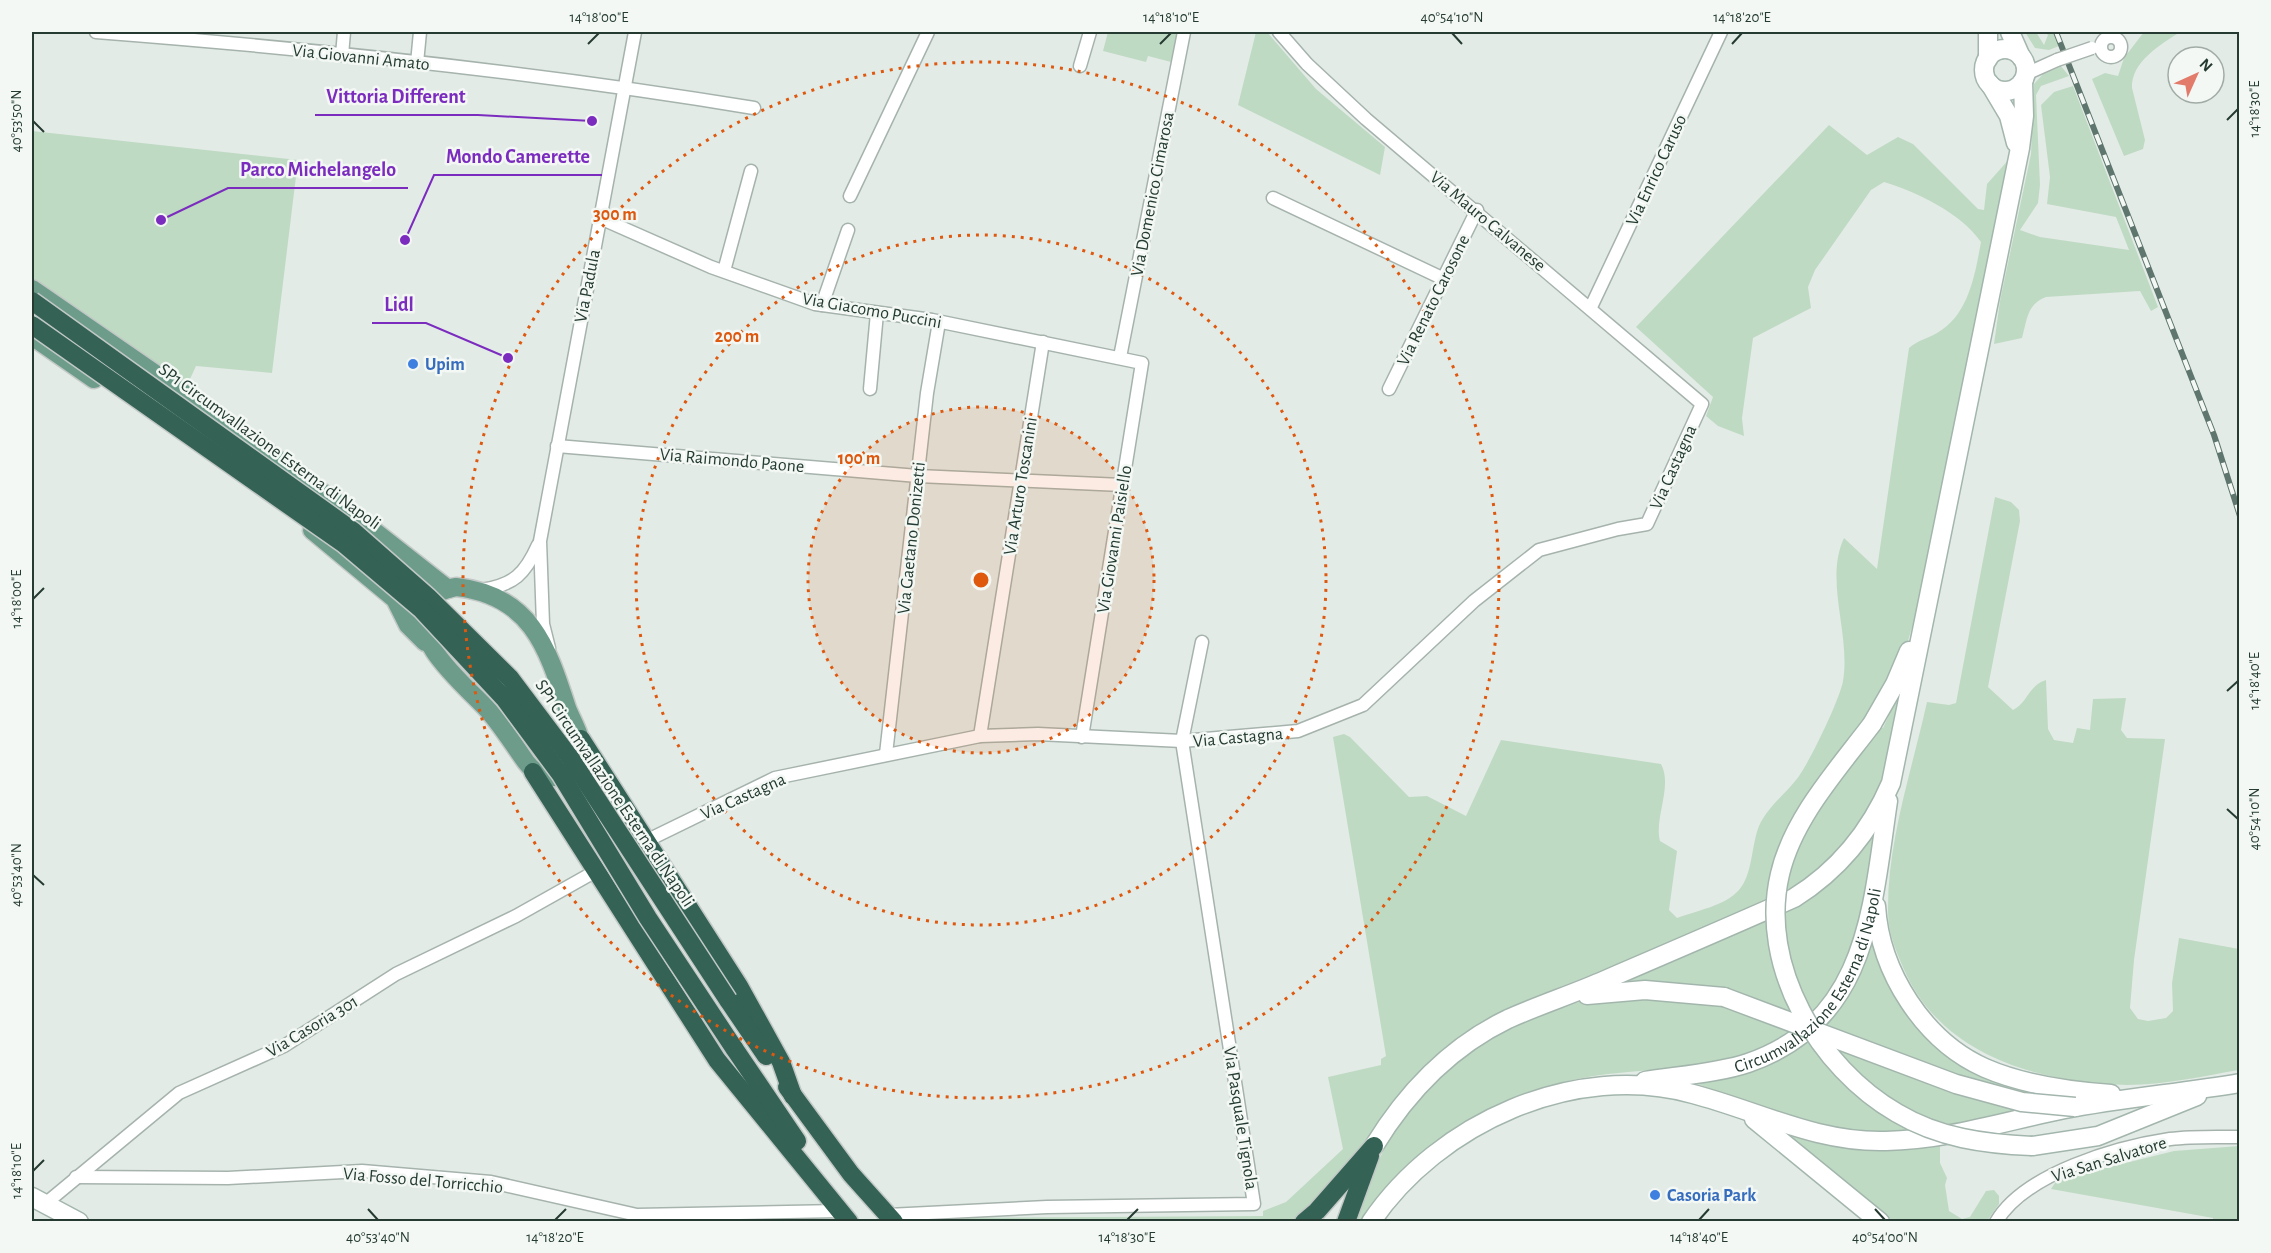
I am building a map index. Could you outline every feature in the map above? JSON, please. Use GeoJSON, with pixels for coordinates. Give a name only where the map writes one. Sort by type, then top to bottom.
{"type":"FeatureCollection","features":[{"type":"Feature","properties":{"kind":"highway","name":"SP1 Circumvallazione Esterna di Napoli"},"geometry":{"type":"LineString","coordinates":[[32,301],[353,531],[428,597],[510,678],[571,759],[793,1096],[851,1174],[891,1218]]}},
{"type":"Feature","properties":{"kind":"highway","name":"SP1 Circumvallazione Esterna di Napoli"},"geometry":{"type":"LineString","coordinates":[[32,325],[344,544],[422,610],[504,698],[561,775],[648,918],[779,1116],[861,1221]]}},
{"type":"Feature","properties":{"kind":"highway"},"geometry":{"type":"LineString","coordinates":[[581,739],[648,840],[739,986],[781,1062],[793,1096]]}},
{"type":"Feature","properties":{"kind":"highway"},"geometry":{"type":"LineString","coordinates":[[534,772],[717,1060],[844,1216]]}},
{"type":"Feature","properties":{"kind":"highway"},"geometry":{"type":"LineString","coordinates":[[1304,1221],[1317,1211],[1374,1146]]}},
{"type":"Feature","properties":{"kind":"highway"},"geometry":{"type":"LineString","coordinates":[[1346,1221],[1374,1146]]}},
{"type":"Feature","properties":{"kind":"main road"},"geometry":{"type":"LineString","coordinates":[[1988,32],[1988,59],[1984,71],[1989,83],[2003,102],[2013,128],[2016,166]]}},
{"type":"Feature","properties":{"kind":"main road"},"geometry":{"type":"LineString","coordinates":[[1374,1146],[1411,1093],[1445,1060],[1465,1045],[1508,1020],[1553,1003],[1794,898],[1818,884],[1844,860],[1870,825],[1891,783],[1910,661],[1929,593],[2016,166],[2024,116],[2023,68],[2010,32]]}},
{"type":"Feature","properties":{"kind":"main road"},"geometry":{"type":"LineString","coordinates":[[1988,59],[2004,49],[2023,68]]}},
{"type":"Feature","properties":{"kind":"main road"},"geometry":{"type":"LineString","coordinates":[[1989,83],[1994,88],[2007,91],[2019,86],[2023,68]]}},
{"type":"Feature","properties":{"kind":"main road"},"geometry":{"type":"LineString","coordinates":[[32,289],[238,431],[369,527],[448,589]]}},
{"type":"Feature","properties":{"kind":"main road"},"geometry":{"type":"LineString","coordinates":[[32,336],[313,531],[395,599],[408,625],[490,713],[534,772],[549,779],[565,775],[577,763],[581,739],[573,725],[553,661],[522,615],[481,590],[448,589],[437,593],[428,601],[421,613],[423,632],[432,650]]}},
{"type":"Feature","properties":{"kind":"main road"},"geometry":{"type":"LineString","coordinates":[[1910,661],[1872,724],[1806,815],[1790,846],[1780,874],[1776,902],[1778,941],[1785,972],[1796,1000],[1834,1059],[1862,1087],[1896,1113],[1931,1130],[1992,1145],[2032,1146],[2098,1136],[2233,1084]]}},
{"type":"Feature","properties":{"kind":"main road","name":"Circumvallazione Esterna di Napoli"},"geometry":{"type":"LineString","coordinates":[[1628,1084],[1748,1063],[1796,1037],[1820,1017],[1849,979],[1863,942],[1891,783]]}},
{"type":"Feature","properties":{"kind":"main road"},"geometry":{"type":"LineString","coordinates":[[1875,884],[1881,940],[1891,967],[1915,1010],[1934,1032],[1960,1053],[1982,1067],[2005,1076],[2078,1092],[2139,1096]]}},
{"type":"Feature","properties":{"kind":"main road"},"geometry":{"type":"LineString","coordinates":[[1553,1003],[1599,993],[1634,990],[1669,990],[1724,997],[1956,1084],[2022,1102],[2074,1107]]}},
{"type":"Feature","properties":{"kind":"main road"},"geometry":{"type":"LineString","coordinates":[[1371,1221],[1407,1178],[1445,1146],[1480,1124],[1532,1102],[1605,1086],[1628,1084],[1692,1093],[1815,1134],[1859,1140],[1907,1140],[1983,1127],[2074,1107],[2233,1084]]}},
{"type":"Feature","properties":{"kind":"main road"},"geometry":{"type":"LineString","coordinates":[[1745,1112],[1880,1221]]}},
{"type":"Feature","properties":{"kind":"main road"},"geometry":{"type":"LineString","coordinates":[[38,1200],[79,1221]]}},
{"type":"Feature","properties":{"kind":"street","name":"Via Giovanni Amato"},"geometry":{"type":"LineString","coordinates":[[96,32],[208,36],[342,55],[625,87],[754,108]]}},
{"type":"Feature","properties":{"kind":"street"},"geometry":{"type":"LineString","coordinates":[[342,55],[344,32]]}},
{"type":"Feature","properties":{"kind":"street"},"geometry":{"type":"LineString","coordinates":[[417,63],[420,32]]}},
{"type":"Feature","properties":{"kind":"street","name":"Via Padula"},"geometry":{"type":"LineString","coordinates":[[553,661],[543,624],[540,541],[635,32]]}},
{"type":"Feature","properties":{"kind":"street"},"geometry":{"type":"LineString","coordinates":[[850,196],[928,32]]}},
{"type":"Feature","properties":{"kind":"street"},"geometry":{"type":"LineString","coordinates":[[1080,66],[1090,32]]}},
{"type":"Feature","properties":{"kind":"street","name":"Via Domenico Cimarosa"},"geometry":{"type":"LineString","coordinates":[[1120,357],[1184,32]]}},
{"type":"Feature","properties":{"kind":"street","name":"Via Mauro Calvanese"},"geometry":{"type":"LineString","coordinates":[[1280,32],[1307,64],[1366,119],[1477,210],[1702,404]]}},
{"type":"Feature","properties":{"kind":"street","name":"Via Enrico Caruso"},"geometry":{"type":"LineString","coordinates":[[1591,307],[1721,32]]}},
{"type":"Feature","properties":{"kind":"street"},"geometry":{"type":"LineString","coordinates":[[2023,68],[2101,40]]}},
{"type":"Feature","properties":{"kind":"street"},"geometry":{"type":"LineString","coordinates":[[724,271],[751,171]]}},
{"type":"Feature","properties":{"kind":"street"},"geometry":{"type":"LineString","coordinates":[[1273,198],[1444,279]]}},
{"type":"Feature","properties":{"kind":"street","name":"Via Renato Carosone"},"geometry":{"type":"LineString","coordinates":[[1389,389],[1477,210]]}},
{"type":"Feature","properties":{"kind":"street","name":"Via Giacomo Puccini"},"geometry":{"type":"LineString","coordinates":[[600,218],[724,271],[822,305],[939,322],[1120,357]]}},
{"type":"Feature","properties":{"kind":"street"},"geometry":{"type":"LineString","coordinates":[[822,305],[848,230]]}},
{"type":"Feature","properties":{"kind":"street"},"geometry":{"type":"LineString","coordinates":[[870,389],[877,313]]}},
{"type":"Feature","properties":{"kind":"street","name":"Via Gaetano Donizetti"},"geometry":{"type":"LineString","coordinates":[[886,754],[918,476],[939,322]]}},
{"type":"Feature","properties":{"kind":"street","name":"Via Arturo Toscanini"},"geometry":{"type":"LineString","coordinates":[[980,736],[1043,342]]}},
{"type":"Feature","properties":{"kind":"street","name":"Via Giovanni Paisiello"},"geometry":{"type":"LineString","coordinates":[[1082,737],[1142,363],[1120,357]]}},
{"type":"Feature","properties":{"kind":"street","name":"Via Castagna"},"geometry":{"type":"LineString","coordinates":[[648,840],[775,778],[980,736],[1182,741],[1298,731],[1363,705],[1474,601],[1539,550],[1618,529],[1647,524],[1702,404]]}},
{"type":"Feature","properties":{"kind":"street","name":"Via Raimondo Paone"},"geometry":{"type":"LineString","coordinates":[[557,446],[918,476],[1022,478],[1122,485]]}},
{"type":"Feature","properties":{"kind":"street","name":"Via Padula"},"geometry":{"type":"LineString","coordinates":[[481,590],[507,583],[524,573],[540,541]]}},
{"type":"Feature","properties":{"kind":"street"},"geometry":{"type":"LineString","coordinates":[[1182,741],[1202,642]]}},
{"type":"Feature","properties":{"kind":"street","name":"Via Pasquale Tignola"},"geometry":{"type":"LineString","coordinates":[[891,1218],[1047,1207],[1254,1204],[1182,741]]}},
{"type":"Feature","properties":{"kind":"street","name":"Via Casoria 301"},"geometry":{"type":"LineString","coordinates":[[38,1200],[76,1178],[180,1094],[284,1046],[396,974],[516,916],[596,871]]}},
{"type":"Feature","properties":{"kind":"street","name":"Via San Salvatore"},"geometry":{"type":"LineString","coordinates":[[1996,1221],[2022,1191],[2042,1179],[2070,1168],[2137,1146],[2171,1139],[2240,1137]]}},
{"type":"Feature","properties":{"kind":"street","name":"Via Fosso del Torricchio"},"geometry":{"type":"LineString","coordinates":[[76,1178],[228,1178],[362,1171],[491,1182],[637,1215],[844,1216]]}},
{"type":"Feature","properties":{"kind":"green space"},"geometry":{"type":"Polygon","coordinates":[[[1108,32],[1177,32],[1171,62],[1148,56],[1146,62],[1103,51],[1108,32]]]}},
{"type":"Feature","properties":{"kind":"green space"},"geometry":{"type":"Polygon","coordinates":[[[1256,32],[1267,32],[1316,89],[1385,147],[1380,175],[1238,105],[1256,32]]]}},
{"type":"Feature","properties":{"kind":"green space"},"geometry":{"type":"Polygon","coordinates":[[[2025,32],[2036,32],[2044,45],[2048,35],[2045,32],[2054,32],[2059,46],[2049,50],[2035,48],[2025,32]]]}},
{"type":"Feature","properties":{"kind":"green space"},"geometry":{"type":"Polygon","coordinates":[[[2144,32],[2180,32],[2148,55],[2136,70],[2132,88],[2145,140],[2143,149],[2124,156],[2092,79],[2105,73],[2118,76],[2124,58],[2144,32]]]}},
{"type":"Feature","properties":{"kind":"green space"},"geometry":{"type":"Polygon","coordinates":[[[2061,66],[2069,76],[2041,86],[2036,95],[2040,185],[2038,203],[2020,230],[2040,237],[2129,250],[2116,217],[2047,204],[2050,177],[2041,105],[2054,92],[2073,86],[2158,307],[2151,311],[2140,291],[2046,297],[2031,308],[2022,338],[1994,344],[2000,301],[2031,154],[2034,84],[2043,74],[2061,66]]]}},
{"type":"Feature","properties":{"kind":"green space"},"geometry":{"type":"Polygon","coordinates":[[[1829,125],[1867,155],[1898,137],[1913,144],[1978,209],[1984,210],[1987,184],[2011,157],[1920,601],[1907,644],[1869,718],[1883,728],[1901,689],[1887,768],[1871,812],[1824,869],[1769,904],[1523,1002],[1464,1035],[1297,1221],[920,1222],[928,1218],[1263,1216],[1263,1211],[1286,1202],[1343,1149],[1328,1077],[1381,1065],[1381,1059],[1386,1056],[1333,737],[1344,734],[1350,737],[1409,797],[1427,796],[1466,816],[1501,740],[1661,764],[1665,782],[1659,822],[1660,841],[1677,851],[1669,910],[1677,918],[1718,904],[1739,890],[1747,876],[1756,834],[1762,819],[1791,786],[1808,761],[1841,690],[1845,663],[1837,590],[1839,555],[1844,538],[1877,569],[1909,348],[1937,333],[1957,316],[1969,293],[1981,242],[1962,222],[1924,198],[1884,182],[1871,190],[1815,270],[1808,287],[1811,308],[1753,338],[1742,418],[1744,436],[1718,426],[1706,416],[1713,397],[1636,327],[1829,125]]]}},
{"type":"Feature","properties":{"kind":"green space"},"geometry":{"type":"Polygon","coordinates":[[[32,131],[298,160],[272,373],[196,366],[185,390],[32,280],[32,131]]]}},
{"type":"Feature","properties":{"kind":"green space"},"geometry":{"type":"Polygon","coordinates":[[[1995,497],[2011,502],[2019,510],[2020,521],[1988,687],[2013,710],[2022,703],[2035,686],[2046,680],[2048,729],[2054,740],[2073,743],[2077,728],[2090,730],[2093,699],[2126,698],[2121,730],[2127,738],[2165,739],[2134,960],[2130,1008],[2138,1019],[2148,1021],[2166,1018],[2173,1011],[2172,983],[2179,938],[2239,949],[2239,1070],[2141,1085],[2063,1079],[2031,1071],[2000,1061],[1972,1046],[1946,1027],[1924,1004],[1900,961],[1888,921],[1889,886],[1896,833],[1927,702],[1949,705],[1956,703],[1995,497]]]}},
{"type":"Feature","properties":{"kind":"green space"},"geometry":{"type":"Polygon","coordinates":[[[1873,829],[1880,829],[1861,921],[1846,966],[1822,1005],[1798,1028],[1772,1044],[1744,1055],[1686,1067],[1625,1072],[1559,1083],[1493,1108],[1434,1145],[1407,1168],[1361,1221],[1356,1222],[1380,1157],[1407,1113],[1426,1090],[1472,1051],[1497,1034],[1524,1021],[1579,1002],[1716,988],[1658,982],[1607,987],[1770,916],[1873,829]]]}},
{"type":"Feature","properties":{"kind":"green space"},"geometry":{"type":"Polygon","coordinates":[[[1875,922],[1884,959],[1942,1042],[2057,1089],[2025,1111],[1950,1128],[1888,1134],[1858,1133],[1803,1122],[1695,1083],[1801,1040],[1875,922]]]}},
{"type":"Feature","properties":{"kind":"green space"},"geometry":{"type":"Polygon","coordinates":[[[1778,1129],[1940,1142],[1940,1163],[1947,1178],[1945,1185],[1949,1211],[1962,1219],[1970,1217],[1986,1191],[1994,1190],[1999,1196],[1999,1204],[1987,1221],[1893,1221],[1778,1129]]]}},
{"type":"Feature","properties":{"kind":"green space"},"geometry":{"type":"Polygon","coordinates":[[[2239,1146],[2239,1221],[2213,1221],[2213,1218],[2051,1189],[2057,1180],[2174,1151],[2239,1146]]]}},
{"type":"Feature","properties":{"kind":"railway"},"geometry":{"type":"LineString","coordinates":[[2056,32],[2214,435],[2240,516]]}},
{"type":"Feature","properties":{"kind":"place","name":"Vittoria Different"},"geometry":{"type":"Point","coordinates":[592,121]}},
{"type":"Feature","properties":{"kind":"place","name":"Parco Michelangelo"},"geometry":{"type":"Point","coordinates":[161,220]}},
{"type":"Feature","properties":{"kind":"place","name":"Mondo Camerette"},"geometry":{"type":"Point","coordinates":[405,240]}},
{"type":"Feature","properties":{"kind":"place","name":"Lidl"},"geometry":{"type":"Point","coordinates":[508,358]}},
{"type":"Feature","properties":{"kind":"place","name":"Upim"},"geometry":{"type":"Point","coordinates":[413,364]}},
{"type":"Feature","properties":{"kind":"place","name":"Casoria Park"},"geometry":{"type":"Point","coordinates":[1655,1195]}}]}
